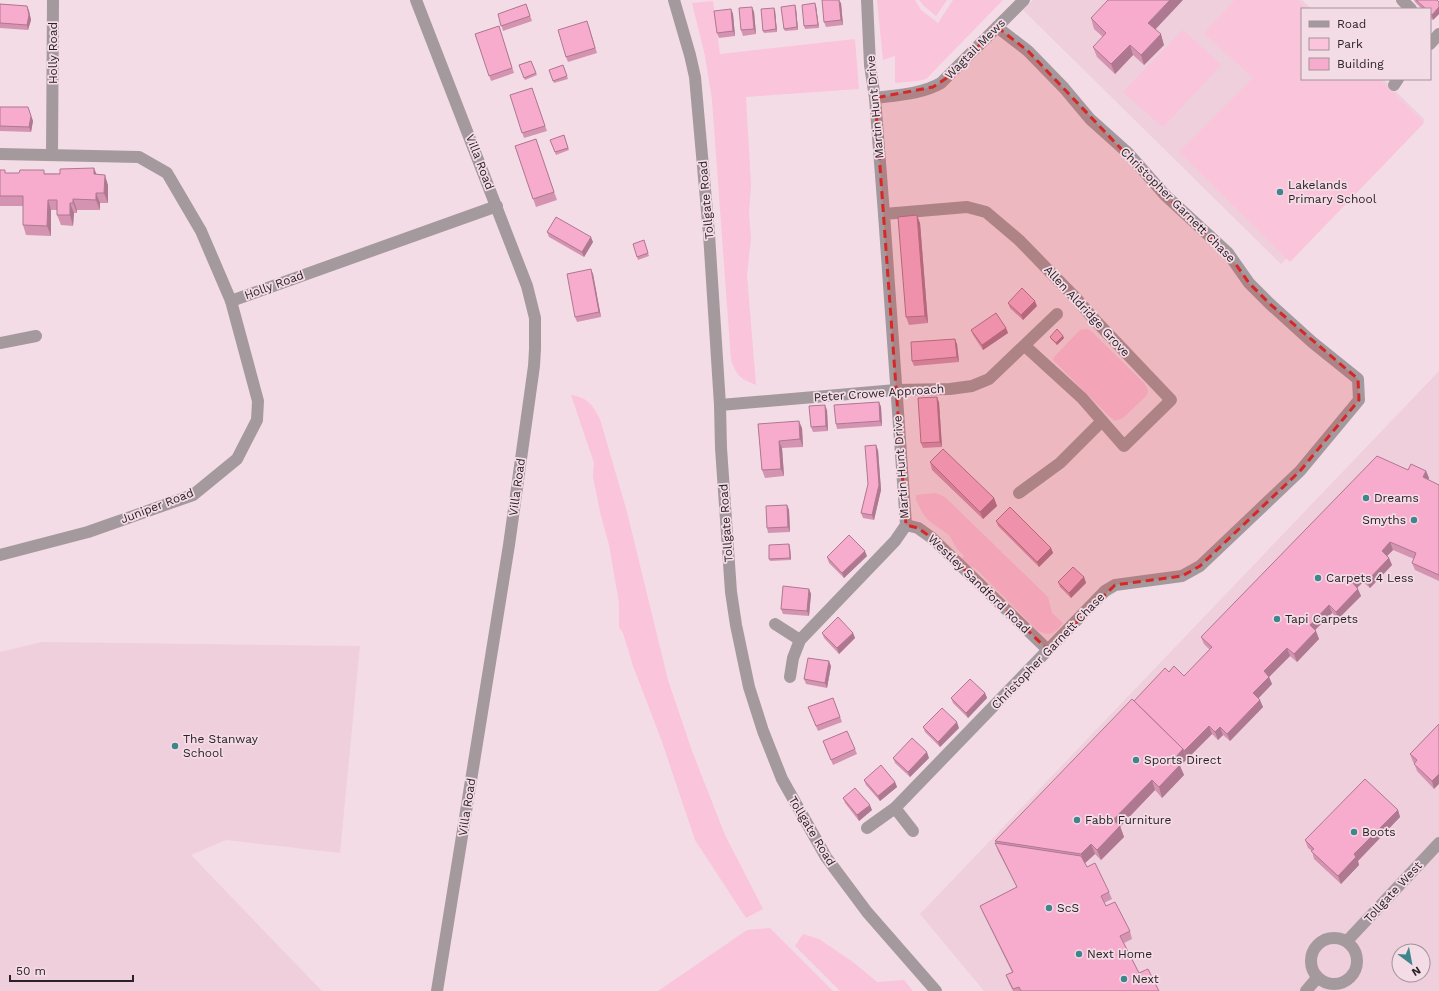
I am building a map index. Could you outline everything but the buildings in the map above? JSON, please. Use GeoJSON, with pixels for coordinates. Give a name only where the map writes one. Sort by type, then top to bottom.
{"type":"FeatureCollection","features":[{"type":"Feature","properties":{"kind":"street","name":"Holly Road"},"geometry":{"type":"LineString","coordinates":[[52,155],[53,0]]}},
{"type":"Feature","properties":{"kind":"street","name":"Villa Road"},"geometry":{"type":"LineString","coordinates":[[416,0],[527,286],[535,318],[535,349],[509,545],[437,991]]}},
{"type":"Feature","properties":{"kind":"street","name":"Tollgate Road"},"geometry":{"type":"LineString","coordinates":[[674,0],[695,77],[709,234],[727,538],[736,625],[749,687],[762,728],[782,779],[826,857],[867,912],[936,991]]}},
{"type":"Feature","properties":{"kind":"street","name":"Martin Hunt Drive"},"geometry":{"type":"LineString","coordinates":[[790,677],[793,658],[800,640],[895,540],[906,525],[875,98],[870,64],[868,0]]}},
{"type":"Feature","properties":{"kind":"street","name":"Wagtail Mews"},"geometry":{"type":"LineString","coordinates":[[875,98],[920,91],[933,87],[948,77],[1024,0]]}},
{"type":"Feature","properties":{"kind":"street"},"geometry":{"type":"LineString","coordinates":[[1402,0],[1410,8]]}},
{"type":"Feature","properties":{"kind":"street","name":"Christopher Garnett Chase"},"geometry":{"type":"LineString","coordinates":[[867,828],[895,808],[1105,591],[1115,585],[1182,576],[1200,566],[1300,471],[1359,400],[1358,379],[1312,342],[1270,304],[1250,283],[1228,253],[1165,195],[1128,153],[1090,119],[1064,88],[1028,51],[997,27]]}},
{"type":"Feature","properties":{"kind":"street","name":"Holly Road"},"geometry":{"type":"LineString","coordinates":[[0,154],[139,157],[168,173],[201,231],[231,301],[497,206]]}},
{"type":"Feature","properties":{"kind":"street","name":"Allen Aldridge Grove"},"geometry":{"type":"LineString","coordinates":[[884,214],[968,207],[986,212],[1019,240],[1075,297],[1171,400],[1124,446],[1082,398],[1025,346]]}},
{"type":"Feature","properties":{"kind":"street","name":"Juniper Road"},"geometry":{"type":"LineString","coordinates":[[0,555],[88,532],[193,495],[237,459],[257,420],[258,401],[231,301]]}},
{"type":"Feature","properties":{"kind":"street","name":"Peter Crowe Approach"},"geometry":{"type":"LineString","coordinates":[[720,405],[896,390],[950,389],[972,386],[989,379],[1057,314]]}},
{"type":"Feature","properties":{"kind":"street"},"geometry":{"type":"LineString","coordinates":[[0,343],[36,336]]}},
{"type":"Feature","properties":{"kind":"street"},"geometry":{"type":"LineString","coordinates":[[1019,493],[1060,463],[1102,421]]}},
{"type":"Feature","properties":{"kind":"street","name":"Westley Sandford Road"},"geometry":{"type":"LineString","coordinates":[[906,525],[918,528],[932,538],[1048,650]]}},
{"type":"Feature","properties":{"kind":"street"},"geometry":{"type":"LineString","coordinates":[[775,624],[800,640]]}},
{"type":"Feature","properties":{"kind":"street"},"geometry":{"type":"LineString","coordinates":[[895,808],[913,831]]}},
{"type":"Feature","properties":{"kind":"street","name":"Tollgate West"},"geometry":{"type":"LineString","coordinates":[[1347,941],[1439,843]]}},
{"type":"Feature","properties":{"kind":"street"},"geometry":{"type":"LineString","coordinates":[[1330,937],[1339,937],[1347,941],[1353,946],[1358,961],[1352,975],[1345,982],[1335,984],[1326,983],[1317,978],[1312,970],[1310,962],[1311,954],[1315,946],[1322,940],[1330,937]]}},
{"type":"Feature","properties":{"kind":"street"},"geometry":{"type":"LineString","coordinates":[[1306,991],[1317,978]]}},
{"type":"Feature","properties":{"kind":"highlighted area"},"geometry":{"type":"Polygon","coordinates":[[[997,27],[1028,51],[1165,195],[1228,253],[1249,283],[1270,304],[1358,379],[1359,400],[1300,471],[1200,566],[1182,576],[1115,585],[1048,650],[932,538],[918,528],[906,525],[875,98],[933,87],[948,77],[997,27]]]}},
{"type":"Feature","properties":{"kind":"shaded area","name":"Lakelands Primary School"},"geometry":{"type":"Polygon","coordinates":[[[1033,0],[1302,0],[1311,8],[1301,8],[1301,80],[1384,80],[1425,120],[1281,264],[1023,10],[1033,0]]]}},
{"type":"Feature","properties":{"kind":"shaded area"},"geometry":{"type":"Polygon","coordinates":[[[1439,371],[1439,991],[984,991],[920,914],[1439,371]]]}},
{"type":"Feature","properties":{"kind":"shaded area","name":"The Stanway School"},"geometry":{"type":"Polygon","coordinates":[[[42,642],[360,646],[340,853],[226,840],[191,855],[322,991],[0,991],[0,652],[42,642]]]}},
{"type":"Feature","properties":{"kind":"green space"},"geometry":{"type":"Polygon","coordinates":[[[877,0],[915,0],[921,10],[938,23],[953,0],[1003,0],[926,79],[895,83],[895,56],[883,60],[877,0]]]}},
{"type":"Feature","properties":{"kind":"green space"},"geometry":{"type":"Polygon","coordinates":[[[919,0],[947,0],[936,16],[919,0]]]}},
{"type":"Feature","properties":{"kind":"green space"},"geometry":{"type":"Polygon","coordinates":[[[1235,0],[1297,0],[1306,8],[1301,8],[1301,80],[1380,80],[1424,123],[1290,262],[1179,152],[1253,78],[1204,33],[1235,0]]]}},
{"type":"Feature","properties":{"kind":"green space"},"geometry":{"type":"Polygon","coordinates":[[[713,1],[720,54],[855,39],[859,89],[746,97],[751,185],[749,214],[751,238],[747,275],[756,385],[739,376],[731,360],[712,100],[705,56],[692,3],[713,1]]]}},
{"type":"Feature","properties":{"kind":"green space"},"geometry":{"type":"Polygon","coordinates":[[[1183,30],[1221,65],[1163,127],[1123,92],[1183,30]]]}},
{"type":"Feature","properties":{"kind":"green space"},"geometry":{"type":"Polygon","coordinates":[[[1087,329],[1091,331],[1144,383],[1148,390],[1147,395],[1123,418],[1115,421],[1053,360],[1054,357],[1080,330],[1087,329]]]}},
{"type":"Feature","properties":{"kind":"green space"},"geometry":{"type":"Polygon","coordinates":[[[571,395],[577,396],[589,402],[600,419],[627,512],[668,680],[692,751],[725,835],[763,909],[746,918],[695,840],[661,739],[633,666],[623,633],[619,627],[619,603],[609,545],[600,512],[593,477],[594,463],[571,395]]]}},
{"type":"Feature","properties":{"kind":"green space"},"geometry":{"type":"Polygon","coordinates":[[[935,493],[946,498],[1048,597],[1052,613],[1063,623],[1055,632],[1047,634],[1038,631],[975,568],[963,564],[960,561],[964,556],[957,549],[949,535],[929,521],[923,514],[916,500],[916,495],[935,493]]]}},
{"type":"Feature","properties":{"kind":"green space"},"geometry":{"type":"Polygon","coordinates":[[[770,928],[833,991],[658,991],[747,930],[770,928]]]}},
{"type":"Feature","properties":{"kind":"green space"},"geometry":{"type":"Polygon","coordinates":[[[803,934],[819,939],[853,962],[877,982],[904,980],[913,991],[840,991],[795,946],[803,934]]]}},
{"type":"Feature","properties":{"kind":"place","name":"Lakelands Primary School"},"geometry":{"type":"Point","coordinates":[1280,192]}},
{"type":"Feature","properties":{"kind":"place","name":"Dreams"},"geometry":{"type":"Point","coordinates":[1366,498]}},
{"type":"Feature","properties":{"kind":"place","name":"Smyths"},"geometry":{"type":"Point","coordinates":[1414,520]}},
{"type":"Feature","properties":{"kind":"place","name":"Carpets 4 Less"},"geometry":{"type":"Point","coordinates":[1318,578]}},
{"type":"Feature","properties":{"kind":"place","name":"Tapi Carpets"},"geometry":{"type":"Point","coordinates":[1277,619]}},
{"type":"Feature","properties":{"kind":"place","name":"The Stanway School"},"geometry":{"type":"Point","coordinates":[175,746]}},
{"type":"Feature","properties":{"kind":"place","name":"Sports Direct"},"geometry":{"type":"Point","coordinates":[1136,760]}},
{"type":"Feature","properties":{"kind":"place","name":"Fabb Furniture"},"geometry":{"type":"Point","coordinates":[1077,820]}},
{"type":"Feature","properties":{"kind":"place","name":"Boots"},"geometry":{"type":"Point","coordinates":[1354,832]}},
{"type":"Feature","properties":{"kind":"place","name":"ScS"},"geometry":{"type":"Point","coordinates":[1049,908]}},
{"type":"Feature","properties":{"kind":"place","name":"Next Home"},"geometry":{"type":"Point","coordinates":[1079,954]}},
{"type":"Feature","properties":{"kind":"place","name":"Next"},"geometry":{"type":"Point","coordinates":[1124,979]}}]}
